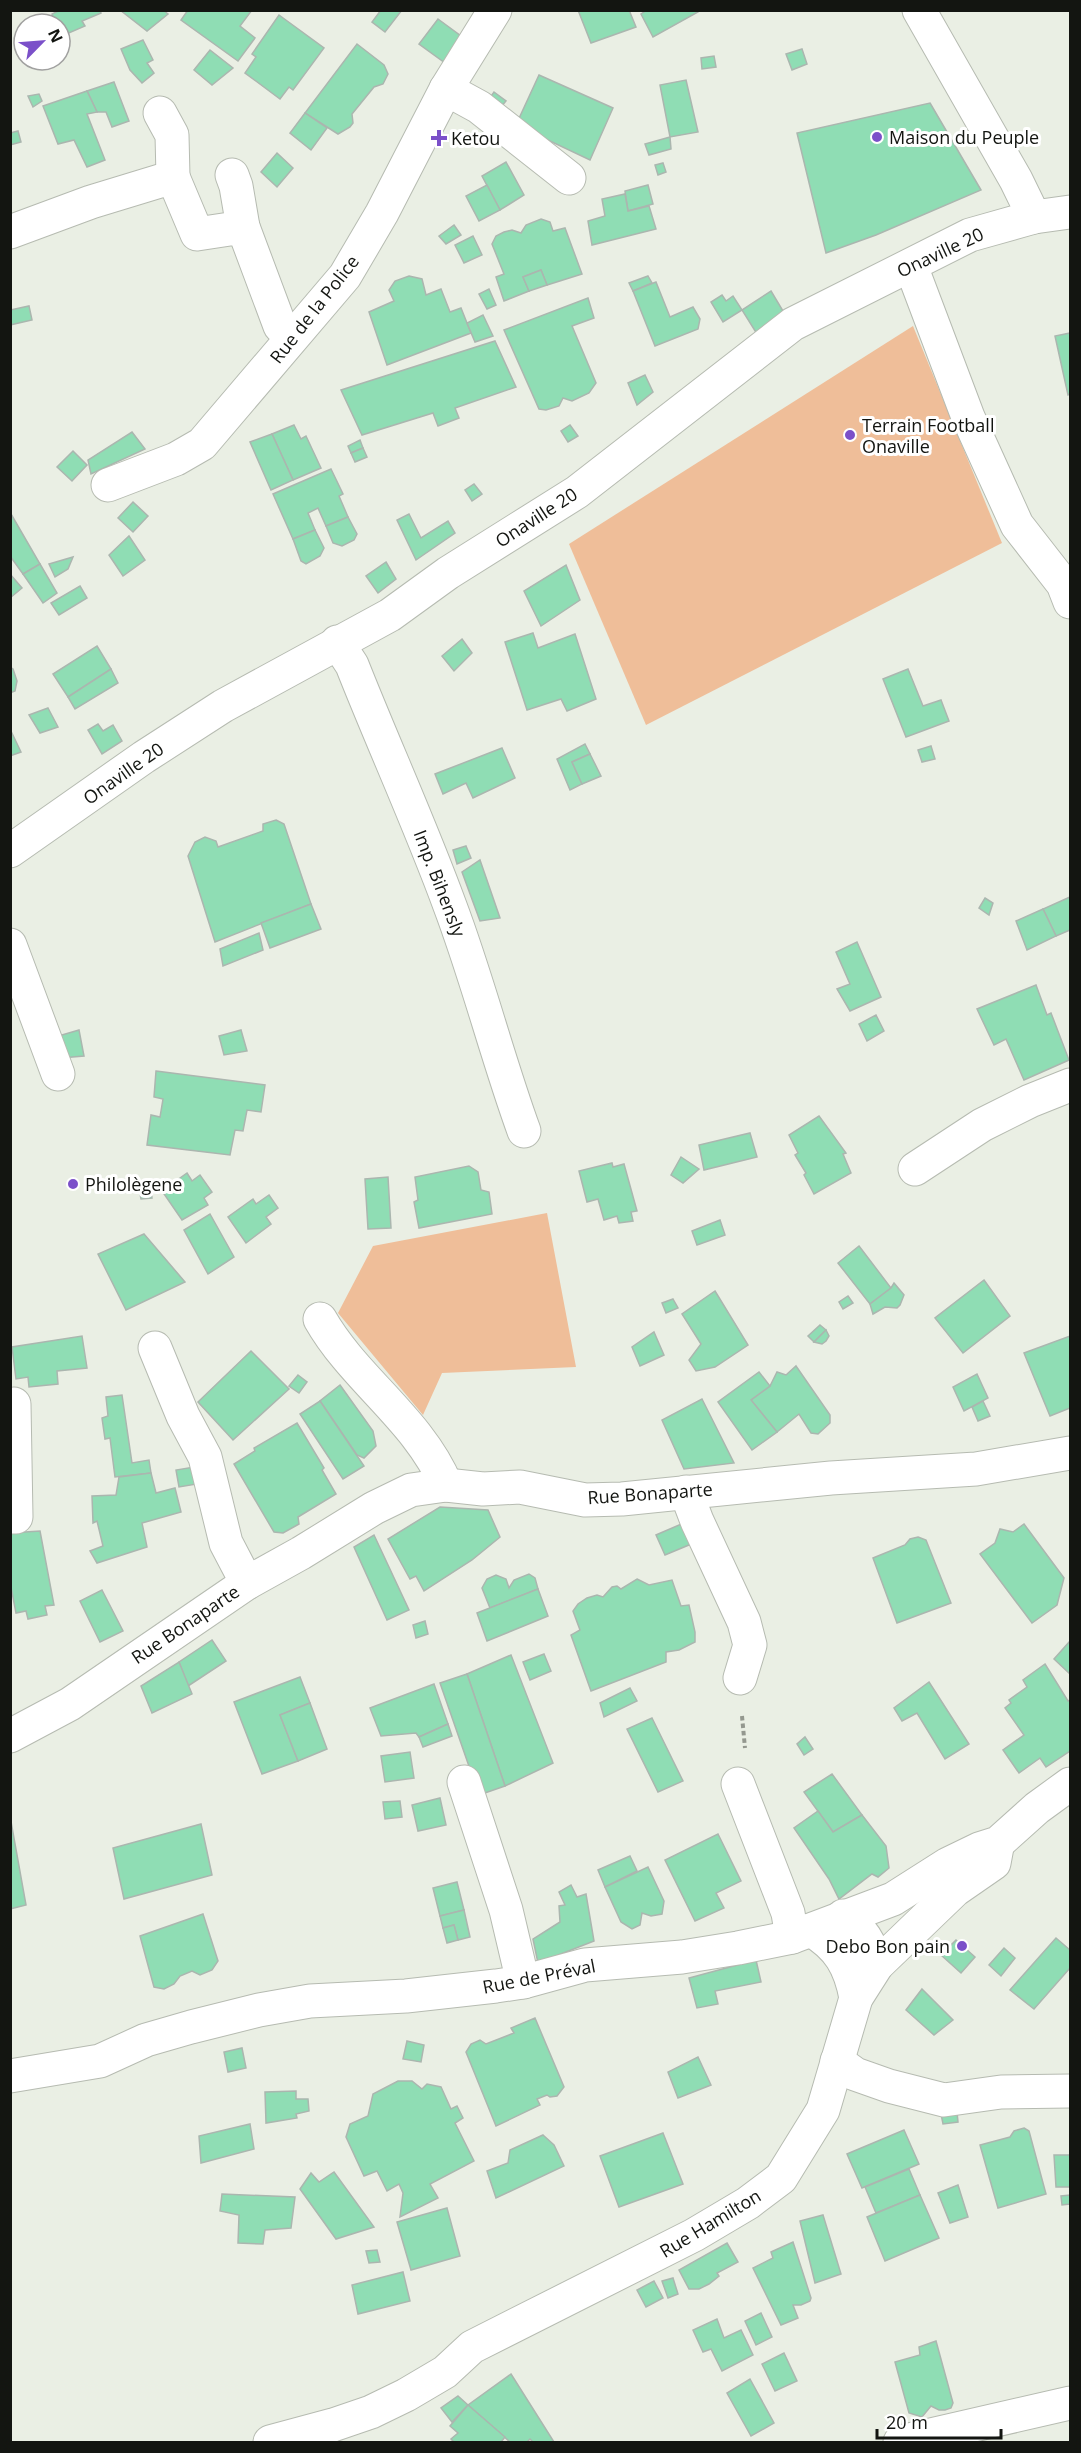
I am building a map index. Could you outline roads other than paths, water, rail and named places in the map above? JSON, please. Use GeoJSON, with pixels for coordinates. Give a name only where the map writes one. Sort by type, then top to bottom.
{"type":"FeatureCollection","features":[{"type":"Feature","properties":{"kind":"street","name":"Rue de la Police"},"geometry":{"type":"LineString","coordinates":[[108,485],[176,459],[202,444],[345,276],[382,213],[446,89],[495,10]]}},
{"type":"Feature","properties":{"kind":"street"},"geometry":{"type":"LineString","coordinates":[[919,10],[1016,180],[1034,217]]}},
{"type":"Feature","properties":{"kind":"street"},"geometry":{"type":"LineString","coordinates":[[446,89],[479,107],[569,178]]}},
{"type":"Feature","properties":{"kind":"street"},"geometry":{"type":"LineString","coordinates":[[160,112],[172,135],[173,177],[197,234],[243,227]]}},
{"type":"Feature","properties":{"kind":"street"},"geometry":{"type":"LineString","coordinates":[[232,175],[243,227],[280,326],[292,338]]}},
{"type":"Feature","properties":{"kind":"street"},"geometry":{"type":"LineString","coordinates":[[10,232],[91,202],[173,177]]}},
{"type":"Feature","properties":{"kind":"street","name":"Onaville 20"},"geometry":{"type":"LineString","coordinates":[[10,851],[193,725],[337,642],[390,615],[448,573],[577,492],[793,324],[970,235],[1034,217],[1071,212]]}},
{"type":"Feature","properties":{"kind":"street"},"geometry":{"type":"LineString","coordinates":[[911,266],[968,417],[1017,525],[1067,593]]}},
{"type":"Feature","properties":{"kind":"street","name":"Imp. Bihensly"},"geometry":{"type":"LineString","coordinates":[[337,642],[352,665],[450,906],[484,1004],[505,1081],[524,1131]]}},
{"type":"Feature","properties":{"kind":"street"},"geometry":{"type":"LineString","coordinates":[[10,945],[58,1074]]}},
{"type":"Feature","properties":{"kind":"street"},"geometry":{"type":"LineString","coordinates":[[915,1169],[981,1125],[1030,1101],[1071,1085]]}},
{"type":"Feature","properties":{"kind":"street"},"geometry":{"type":"LineString","coordinates":[[320,1319],[333,1342],[396,1412],[437,1463],[446,1485]]}},
{"type":"Feature","properties":{"kind":"street"},"geometry":{"type":"LineString","coordinates":[[155,1348],[183,1416],[206,1457],[226,1543],[247,1582]]}},
{"type":"Feature","properties":{"kind":"street"},"geometry":{"type":"LineString","coordinates":[[13,1517],[14,1404]]}},
{"type":"Feature","properties":{"kind":"street","name":"Rue Bonaparte"},"geometry":{"type":"LineString","coordinates":[[10,1736],[70,1704],[247,1582],[301,1553],[374,1508],[411,1490],[446,1485],[483,1489],[520,1487],[585,1500],[622,1499],[831,1478],[976,1469],[1071,1454]]}},
{"type":"Feature","properties":{"kind":"street"},"geometry":{"type":"LineString","coordinates":[[686,1492],[744,1622],[750,1645],[740,1678]]}},
{"type":"Feature","properties":{"kind":"street"},"geometry":{"type":"LineString","coordinates":[[464,1782],[506,1910],[523,1982]]}},
{"type":"Feature","properties":{"kind":"street"},"geometry":{"type":"LineString","coordinates":[[738,1784],[788,1913],[801,1934],[830,1941],[852,1975],[856,1998]]}},
{"type":"Feature","properties":{"kind":"street","name":"Rue de Préval"},"geometry":{"type":"LineString","coordinates":[[10,2076],[100,2061],[146,2040],[269,2008],[310,2001],[406,1996],[523,1982],[585,1965],[682,1957],[801,1934],[843,1916],[893,1899],[948,1864],[979,1849],[998,1843],[1037,1808],[1071,1784]]}},
{"type":"Feature","properties":{"kind":"street","name":"Rue Hamilton"},"geometry":{"type":"LineString","coordinates":[[270,2442],[343,2422],[371,2412],[406,2395],[445,2372],[472,2347],[636,2266],[748,2204],[781,2178],[800,2152],[823,2109],[856,1998],[877,1965],[955,1890],[994,1863],[998,1843]]}},
{"type":"Feature","properties":{"kind":"street"},"geometry":{"type":"LineString","coordinates":[[843,1916],[857,1925],[870,1944],[877,1965]]}},
{"type":"Feature","properties":{"kind":"street"},"geometry":{"type":"LineString","coordinates":[[837,2061],[855,2074],[889,2086],[944,2100],[1001,2092],[1071,2091]]}},
{"type":"Feature","properties":{"kind":"street"},"geometry":{"type":"LineString","coordinates":[[900,2442],[1071,2403]]}},
{"type":"Feature","properties":{"kind":"place","name":"Maison du Peuple"},"geometry":{"type":"Point","coordinates":[877,137]}},
{"type":"Feature","properties":{"kind":"place","name":"Ketou"},"geometry":{"type":"Point","coordinates":[439,138]}},
{"type":"Feature","properties":{"kind":"place","name":"Terrain Football Onaville"},"geometry":{"type":"Point","coordinates":[850,435]}},
{"type":"Feature","properties":{"kind":"place","name":"Philolègene"},"geometry":{"type":"Point","coordinates":[73,1184]}},
{"type":"Feature","properties":{"kind":"place","name":"Debo Bon pain"},"geometry":{"type":"Point","coordinates":[962,1946]}}]}
